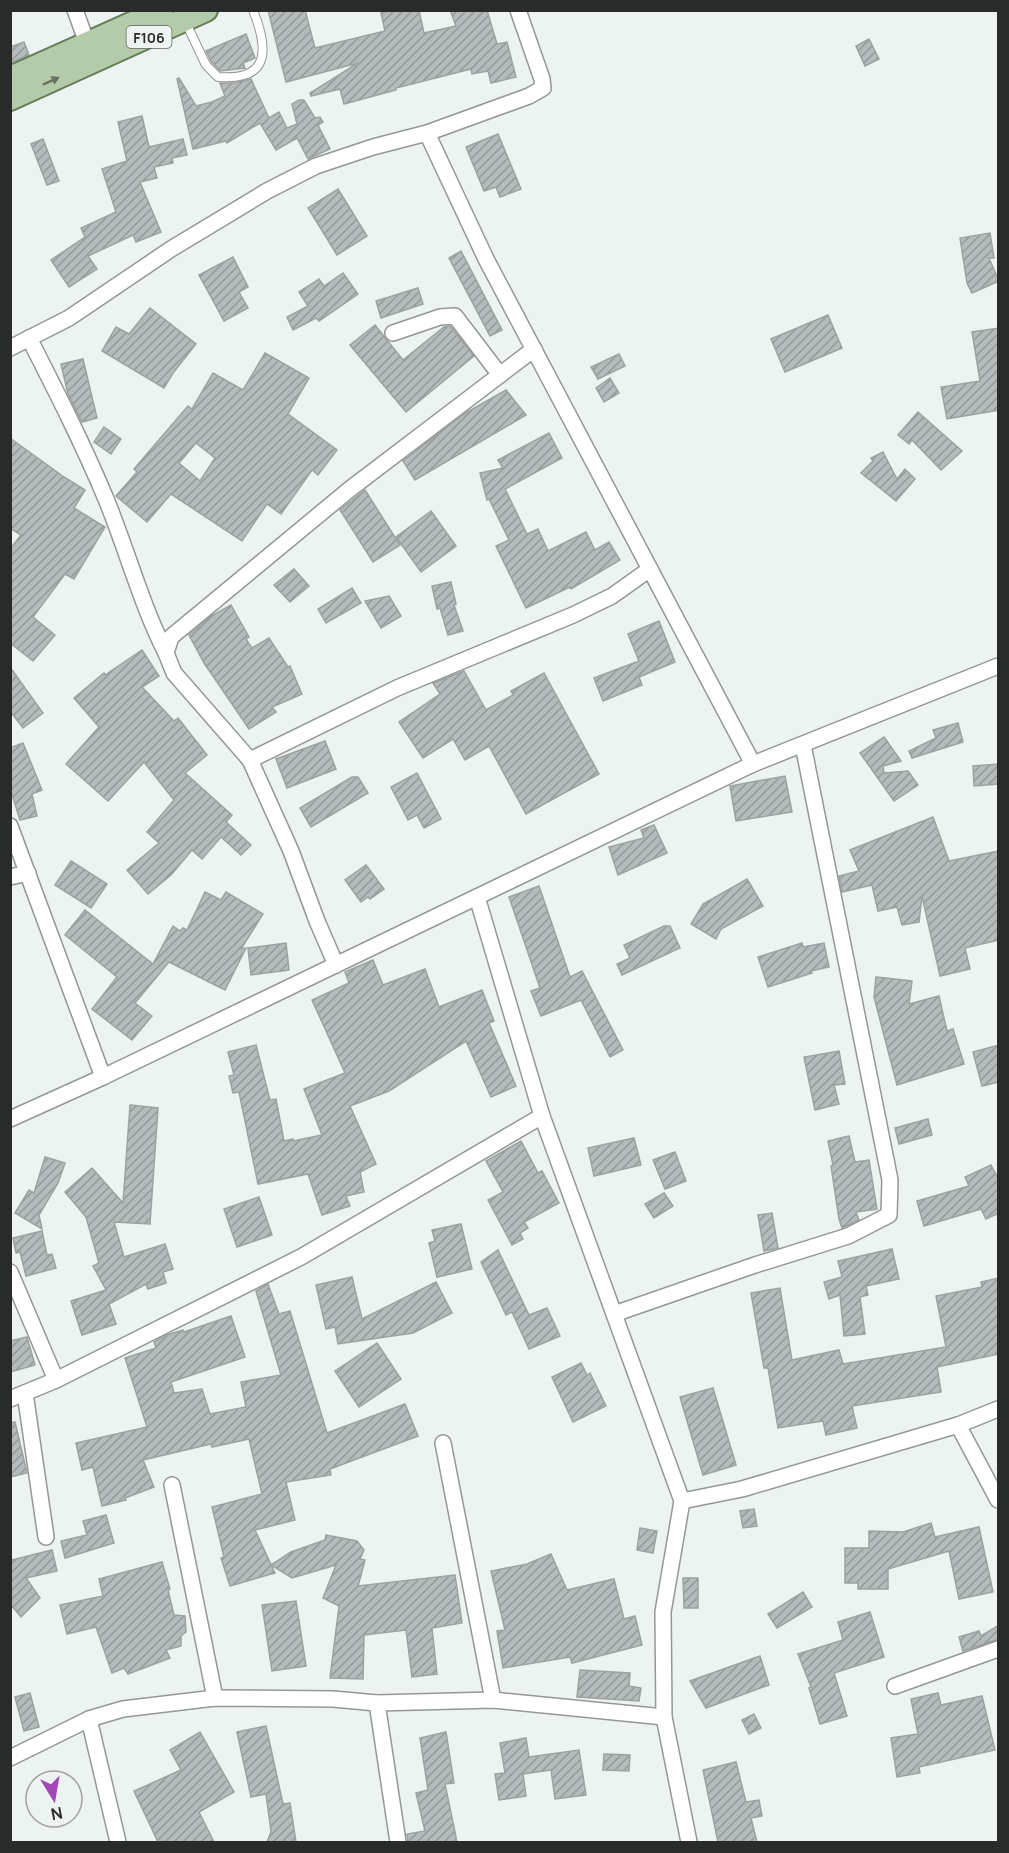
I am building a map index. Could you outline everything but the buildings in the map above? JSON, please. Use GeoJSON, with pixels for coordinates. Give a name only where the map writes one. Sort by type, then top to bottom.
{"type":"FeatureCollection","features":[{"type":"Feature","properties":{"kind":"main road","name":"F106"},"geometry":{"type":"LineString","coordinates":[[10,78],[162,10]]}},
{"type":"Feature","properties":{"kind":"main road","name":"F106"},"geometry":{"type":"LineString","coordinates":[[10,99],[191,15]]}},
{"type":"Feature","properties":{"kind":"street"},"geometry":{"type":"LineString","coordinates":[[75,10],[87,43]]}},
{"type":"Feature","properties":{"kind":"street"},"geometry":{"type":"LineString","coordinates":[[10,348],[69,318],[171,249],[267,190],[316,166],[373,147],[427,133],[529,96],[543,88],[518,10]]}},
{"type":"Feature","properties":{"kind":"street"},"geometry":{"type":"LineString","coordinates":[[427,133],[486,259],[753,764]]}},
{"type":"Feature","properties":{"kind":"street"},"geometry":{"type":"LineString","coordinates":[[393,333],[440,317],[455,316],[500,375]]}},
{"type":"Feature","properties":{"kind":"street"},"geometry":{"type":"LineString","coordinates":[[29,338],[69,415],[106,499],[146,610],[174,673],[250,760],[291,851],[336,965]]}},
{"type":"Feature","properties":{"kind":"street"},"geometry":{"type":"LineString","coordinates":[[166,652],[171,637],[350,489],[534,349]]}},
{"type":"Feature","properties":{"kind":"street"},"geometry":{"type":"LineString","coordinates":[[250,760],[397,688],[573,615],[612,596],[650,569]]}},
{"type":"Feature","properties":{"kind":"street"},"geometry":{"type":"LineString","coordinates":[[10,1119],[103,1077],[753,764],[999,666]]}},
{"type":"Feature","properties":{"kind":"street"},"geometry":{"type":"LineString","coordinates":[[614,1314],[754,1265],[848,1236],[889,1215],[890,1180],[802,745]]}},
{"type":"Feature","properties":{"kind":"street"},"geometry":{"type":"LineString","coordinates":[[10,826],[103,1077]]}},
{"type":"Feature","properties":{"kind":"street"},"geometry":{"type":"LineString","coordinates":[[10,877],[28,873]]}},
{"type":"Feature","properties":{"kind":"street"},"geometry":{"type":"LineString","coordinates":[[477,897],[542,1116],[682,1501],[663,1612],[664,1717],[689,1842]]}},
{"type":"Feature","properties":{"kind":"street"},"geometry":{"type":"LineString","coordinates":[[10,1399],[56,1380],[301,1257],[542,1116]]}},
{"type":"Feature","properties":{"kind":"street"},"geometry":{"type":"LineString","coordinates":[[10,1272],[56,1380]]}},
{"type":"Feature","properties":{"kind":"street"},"geometry":{"type":"LineString","coordinates":[[25,1393],[46,1537]]}},
{"type":"Feature","properties":{"kind":"street"},"geometry":{"type":"LineString","coordinates":[[682,1501],[742,1489],[958,1425],[999,1409]]}},
{"type":"Feature","properties":{"kind":"street"},"geometry":{"type":"LineString","coordinates":[[958,1425],[999,1500]]}},
{"type":"Feature","properties":{"kind":"street"},"geometry":{"type":"LineString","coordinates":[[442,1443],[493,1700]]}},
{"type":"Feature","properties":{"kind":"street"},"geometry":{"type":"LineString","coordinates":[[172,1485],[215,1698]]}},
{"type":"Feature","properties":{"kind":"street"},"geometry":{"type":"LineString","coordinates":[[895,1686],[999,1649]]}},
{"type":"Feature","properties":{"kind":"street"},"geometry":{"type":"LineString","coordinates":[[10,1758],[89,1719],[123,1709],[215,1698],[377,1703],[493,1700],[664,1717]]}},
{"type":"Feature","properties":{"kind":"street"},"geometry":{"type":"LineString","coordinates":[[377,1703],[398,1842]]}},
{"type":"Feature","properties":{"kind":"street"},"geometry":{"type":"LineString","coordinates":[[89,1719],[118,1842]]}},
{"type":"Feature","properties":{"kind":"lane"},"geometry":{"type":"LineString","coordinates":[[191,15],[206,65],[218,77],[236,78],[252,73],[262,60],[262,39],[253,10]]}}]}
